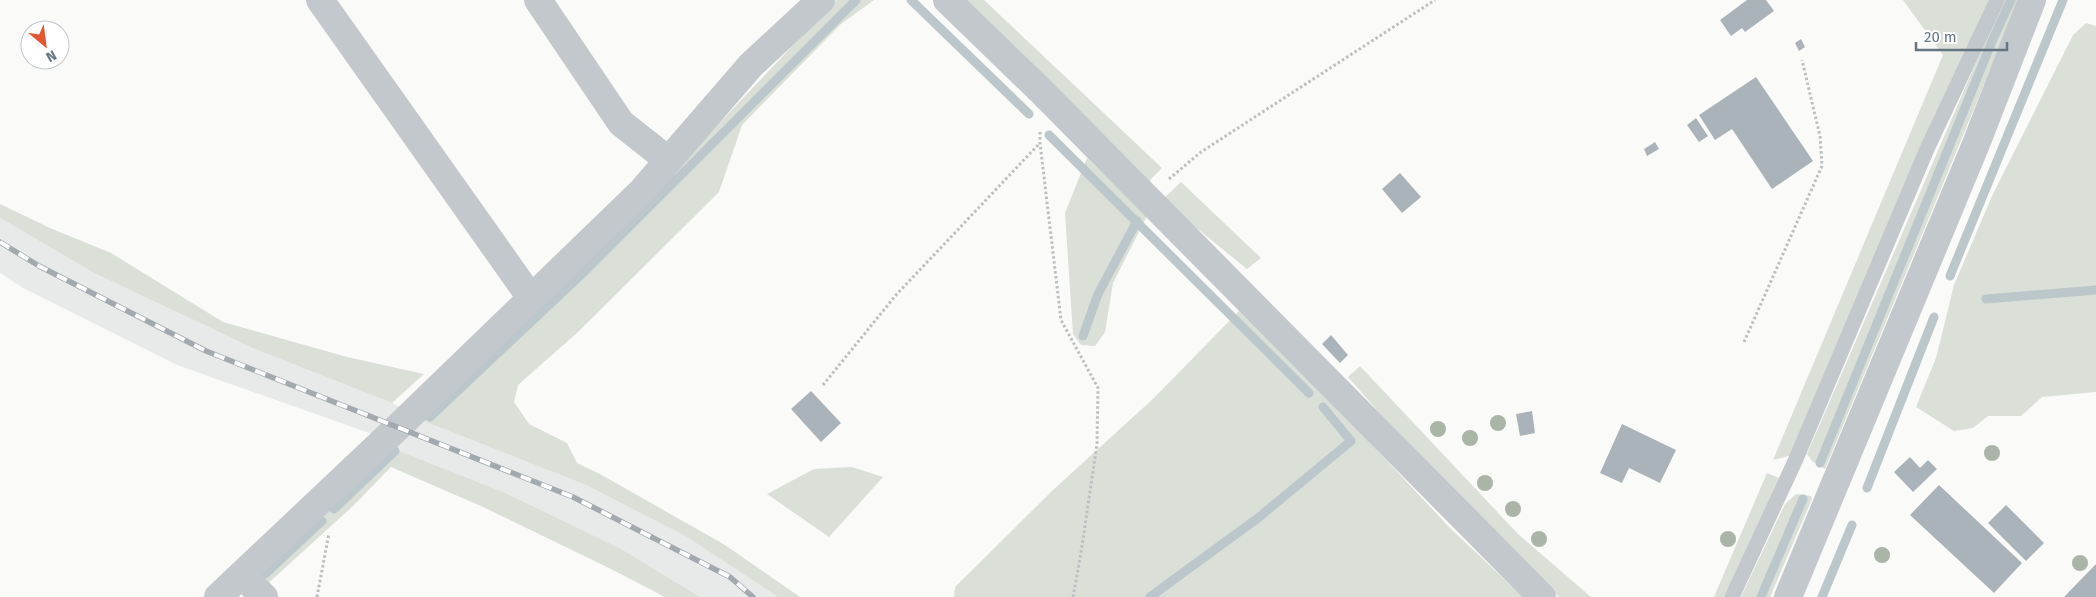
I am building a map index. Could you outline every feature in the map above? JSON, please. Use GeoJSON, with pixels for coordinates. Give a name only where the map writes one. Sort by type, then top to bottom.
{"type":"FeatureCollection","features":[{"type":"Feature","properties":{"kind":"street"},"geometry":{"type":"LineString","coordinates":[[320,0],[531,298]]}},
{"type":"Feature","properties":{"kind":"street"},"geometry":{"type":"LineString","coordinates":[[538,0],[621,123],[668,160]]}},
{"type":"Feature","properties":{"kind":"street"},"geometry":{"type":"LineString","coordinates":[[218,597],[642,191],[751,66],[821,0]]}},
{"type":"Feature","properties":{"kind":"street"},"geometry":{"type":"LineString","coordinates":[[947,0],[1041,91],[1542,597]]}},
{"type":"Feature","properties":{"kind":"street"},"geometry":{"type":"LineString","coordinates":[[1788,597],[1976,144],[2032,0]]}},
{"type":"Feature","properties":{"kind":"street"},"geometry":{"type":"LineString","coordinates":[[242,575],[264,597]]}},
{"type":"Feature","properties":{"kind":"lane"},"geometry":{"type":"LineString","coordinates":[[1732,597],[1796,459],[1927,148],[1997,0]]}},
{"type":"Feature","properties":{"kind":"path"},"geometry":{"type":"LineString","coordinates":[[1147,198],[1201,152],[1435,0]]}},
{"type":"Feature","properties":{"kind":"path"},"geometry":{"type":"LineString","coordinates":[[1744,342],[1822,166],[1820,136],[1802,60]]}},
{"type":"Feature","properties":{"kind":"path"},"geometry":{"type":"LineString","coordinates":[[1041,91],[1040,144],[1061,320],[1098,388],[1097,444],[1081,553],[1072,597]]}},
{"type":"Feature","properties":{"kind":"path"},"geometry":{"type":"LineString","coordinates":[[823,385],[896,294],[1040,144]]}},
{"type":"Feature","properties":{"kind":"path"},"geometry":{"type":"LineString","coordinates":[[317,597],[331,522],[320,501]]}},
{"type":"Feature","properties":{"kind":"shaded area"},"geometry":{"type":"Polygon","coordinates":[[[836,0],[874,0],[841,24],[742,125],[719,192],[578,332],[518,385],[514,402],[529,424],[567,443],[577,463],[600,474],[725,545],[800,597],[778,597],[687,537],[586,485],[421,420],[455,386],[525,328],[836,0]]]}},
{"type":"Feature","properties":{"kind":"shaded area"},"geometry":{"type":"Polygon","coordinates":[[[957,0],[984,0],[1162,168],[1147,183],[957,0]]]}},
{"type":"Feature","properties":{"kind":"shaded area"},"geometry":{"type":"Polygon","coordinates":[[[1903,0],[1991,0],[1792,455],[1773,460],[1943,55],[1903,0]]]}},
{"type":"Feature","properties":{"kind":"shaded area"},"geometry":{"type":"Polygon","coordinates":[[[2003,0],[2019,0],[1825,469],[1812,461],[1807,454],[2003,0]]]}},
{"type":"Feature","properties":{"kind":"shaded area"},"geometry":{"type":"Polygon","coordinates":[[[2086,23],[2096,26],[2096,392],[2042,397],[2021,416],[1988,416],[1973,428],[1954,431],[1916,407],[1936,358],[1954,285],[1992,196],[2073,35],[2086,23]]]}},
{"type":"Feature","properties":{"kind":"shaded area"},"geometry":{"type":"Polygon","coordinates":[[[1087,158],[1147,216],[1113,283],[1105,332],[1095,346],[1081,345],[1073,334],[1065,213],[1087,158]]]}},
{"type":"Feature","properties":{"kind":"shaded area"},"geometry":{"type":"Polygon","coordinates":[[[1181,182],[1261,258],[1247,269],[1162,200],[1181,182]]]}},
{"type":"Feature","properties":{"kind":"shaded area"},"geometry":{"type":"Polygon","coordinates":[[[0,204],[50,228],[111,253],[223,322],[347,357],[424,374],[392,403],[255,349],[94,273],[0,218],[0,204]]]}},
{"type":"Feature","properties":{"kind":"shaded area"},"geometry":{"type":"Polygon","coordinates":[[[0,218],[94,273],[255,349],[402,408],[375,435],[177,365],[23,288],[0,273],[0,218]]]}},
{"type":"Feature","properties":{"kind":"shaded area"},"geometry":{"type":"Polygon","coordinates":[[[1239,311],[1328,398],[1450,528],[1523,597],[954,597],[955,587],[1053,490],[1154,398],[1239,311]]]}},
{"type":"Feature","properties":{"kind":"shaded area"},"geometry":{"type":"Polygon","coordinates":[[[1360,366],[1518,534],[1591,597],[1559,597],[1540,581],[1447,490],[1348,377],[1360,366]]]}},
{"type":"Feature","properties":{"kind":"shaded area"},"geometry":{"type":"Polygon","coordinates":[[[421,420],[586,485],[687,537],[778,597],[700,597],[623,550],[391,448],[421,420]]]}},
{"type":"Feature","properties":{"kind":"shaded area"},"geometry":{"type":"Polygon","coordinates":[[[391,448],[505,493],[623,550],[700,597],[665,597],[483,507],[391,467],[352,507],[265,586],[251,576],[391,448]]]}},
{"type":"Feature","properties":{"kind":"shaded area"},"geometry":{"type":"Polygon","coordinates":[[[852,467],[883,477],[829,537],[767,494],[814,469],[852,467]]]}},
{"type":"Feature","properties":{"kind":"shaded area"},"geometry":{"type":"Polygon","coordinates":[[[1767,473],[1779,478],[1724,597],[1714,597],[1767,473]]]}},
{"type":"Feature","properties":{"kind":"shaded area"},"geometry":{"type":"Polygon","coordinates":[[[1796,494],[1811,496],[1812,499],[1770,597],[1741,597],[1785,504],[1796,494]]]}},
{"type":"Feature","properties":{"kind":"building"},"geometry":{"type":"Polygon","coordinates":[[[1747,0],[1766,0],[1774,11],[1745,32],[1742,28],[1731,36],[1720,20],[1747,0]]]}},
{"type":"Feature","properties":{"kind":"building"},"geometry":{"type":"Polygon","coordinates":[[[1801,39],[1805,47],[1799,51],[1795,43],[1801,39]]]}},
{"type":"Feature","properties":{"kind":"building"},"geometry":{"type":"Polygon","coordinates":[[[1756,77],[1813,161],[1772,189],[1732,129],[1715,140],[1699,115],[1756,77]]]}},
{"type":"Feature","properties":{"kind":"building"},"geometry":{"type":"Polygon","coordinates":[[[1696,118],[1708,136],[1699,142],[1687,125],[1696,118]]]}},
{"type":"Feature","properties":{"kind":"building"},"geometry":{"type":"Polygon","coordinates":[[[1655,142],[1659,149],[1647,156],[1644,149],[1655,142]]]}},
{"type":"Feature","properties":{"kind":"building"},"geometry":{"type":"Polygon","coordinates":[[[1400,173],[1421,197],[1402,213],[1382,189],[1400,173]]]}},
{"type":"Feature","properties":{"kind":"building"},"geometry":{"type":"Polygon","coordinates":[[[1331,335],[1348,355],[1340,363],[1322,344],[1331,335]]]}},
{"type":"Feature","properties":{"kind":"building"},"geometry":{"type":"Polygon","coordinates":[[[811,391],[841,423],[821,442],[791,409],[811,391]]]}},
{"type":"Feature","properties":{"kind":"building"},"geometry":{"type":"Polygon","coordinates":[[[1532,411],[1535,433],[1520,436],[1516,414],[1532,411]]]}},
{"type":"Feature","properties":{"kind":"building"},"geometry":{"type":"Polygon","coordinates":[[[1622,424],[1676,450],[1660,483],[1629,468],[1622,483],[1600,473],[1622,424]]]}},
{"type":"Feature","properties":{"kind":"building"},"geometry":{"type":"Polygon","coordinates":[[[1910,457],[1920,468],[1928,460],[1937,469],[1913,492],[1894,472],[1910,457]]]}},
{"type":"Feature","properties":{"kind":"building"},"geometry":{"type":"Polygon","coordinates":[[[1939,485],[2022,563],[1994,593],[1910,515],[1939,485]]]}},
{"type":"Feature","properties":{"kind":"building"},"geometry":{"type":"Polygon","coordinates":[[[2006,505],[2044,543],[2026,561],[1988,523],[2006,505]]]}},
{"type":"Feature","properties":{"kind":"building"},"geometry":{"type":"Polygon","coordinates":[[[2096,564],[2096,597],[2064,597],[2096,564]]]}},
{"type":"Feature","properties":{"kind":"waterway"},"geometry":{"type":"LineString","coordinates":[[430,417],[584,272],[856,0]]}},
{"type":"Feature","properties":{"kind":"waterway"},"geometry":{"type":"LineString","coordinates":[[911,0],[1029,114]]}},
{"type":"Feature","properties":{"kind":"waterway"},"geometry":{"type":"LineString","coordinates":[[1820,463],[1993,39],[2011,0]]}},
{"type":"Feature","properties":{"kind":"waterway"},"geometry":{"type":"LineString","coordinates":[[1950,276],[2063,0]]}},
{"type":"Feature","properties":{"kind":"waterway"},"geometry":{"type":"LineString","coordinates":[[1049,135],[1309,393]]}},
{"type":"Feature","properties":{"kind":"waterway"},"geometry":{"type":"LineString","coordinates":[[1083,336],[1098,294],[1137,221]]}},
{"type":"Feature","properties":{"kind":"waterway"},"geometry":{"type":"LineString","coordinates":[[1986,299],[2096,290]]}},
{"type":"Feature","properties":{"kind":"waterway"},"geometry":{"type":"LineString","coordinates":[[1867,488],[1934,317]]}},
{"type":"Feature","properties":{"kind":"waterway"},"geometry":{"type":"LineString","coordinates":[[1150,597],[1258,518],[1351,441],[1323,407]]}},
{"type":"Feature","properties":{"kind":"waterway"},"geometry":{"type":"LineString","coordinates":[[334,509],[395,451]]}},
{"type":"Feature","properties":{"kind":"waterway"},"geometry":{"type":"LineString","coordinates":[[1761,597],[1803,499]]}},
{"type":"Feature","properties":{"kind":"waterway"},"geometry":{"type":"LineString","coordinates":[[265,574],[322,521]]}},
{"type":"Feature","properties":{"kind":"waterway"},"geometry":{"type":"LineString","coordinates":[[1822,597],[1852,525]]}},
{"type":"Feature","properties":{"kind":"railway"},"geometry":{"type":"LineString","coordinates":[[0,242],[39,266],[206,351],[573,497],[730,577],[753,597]]}}]}
